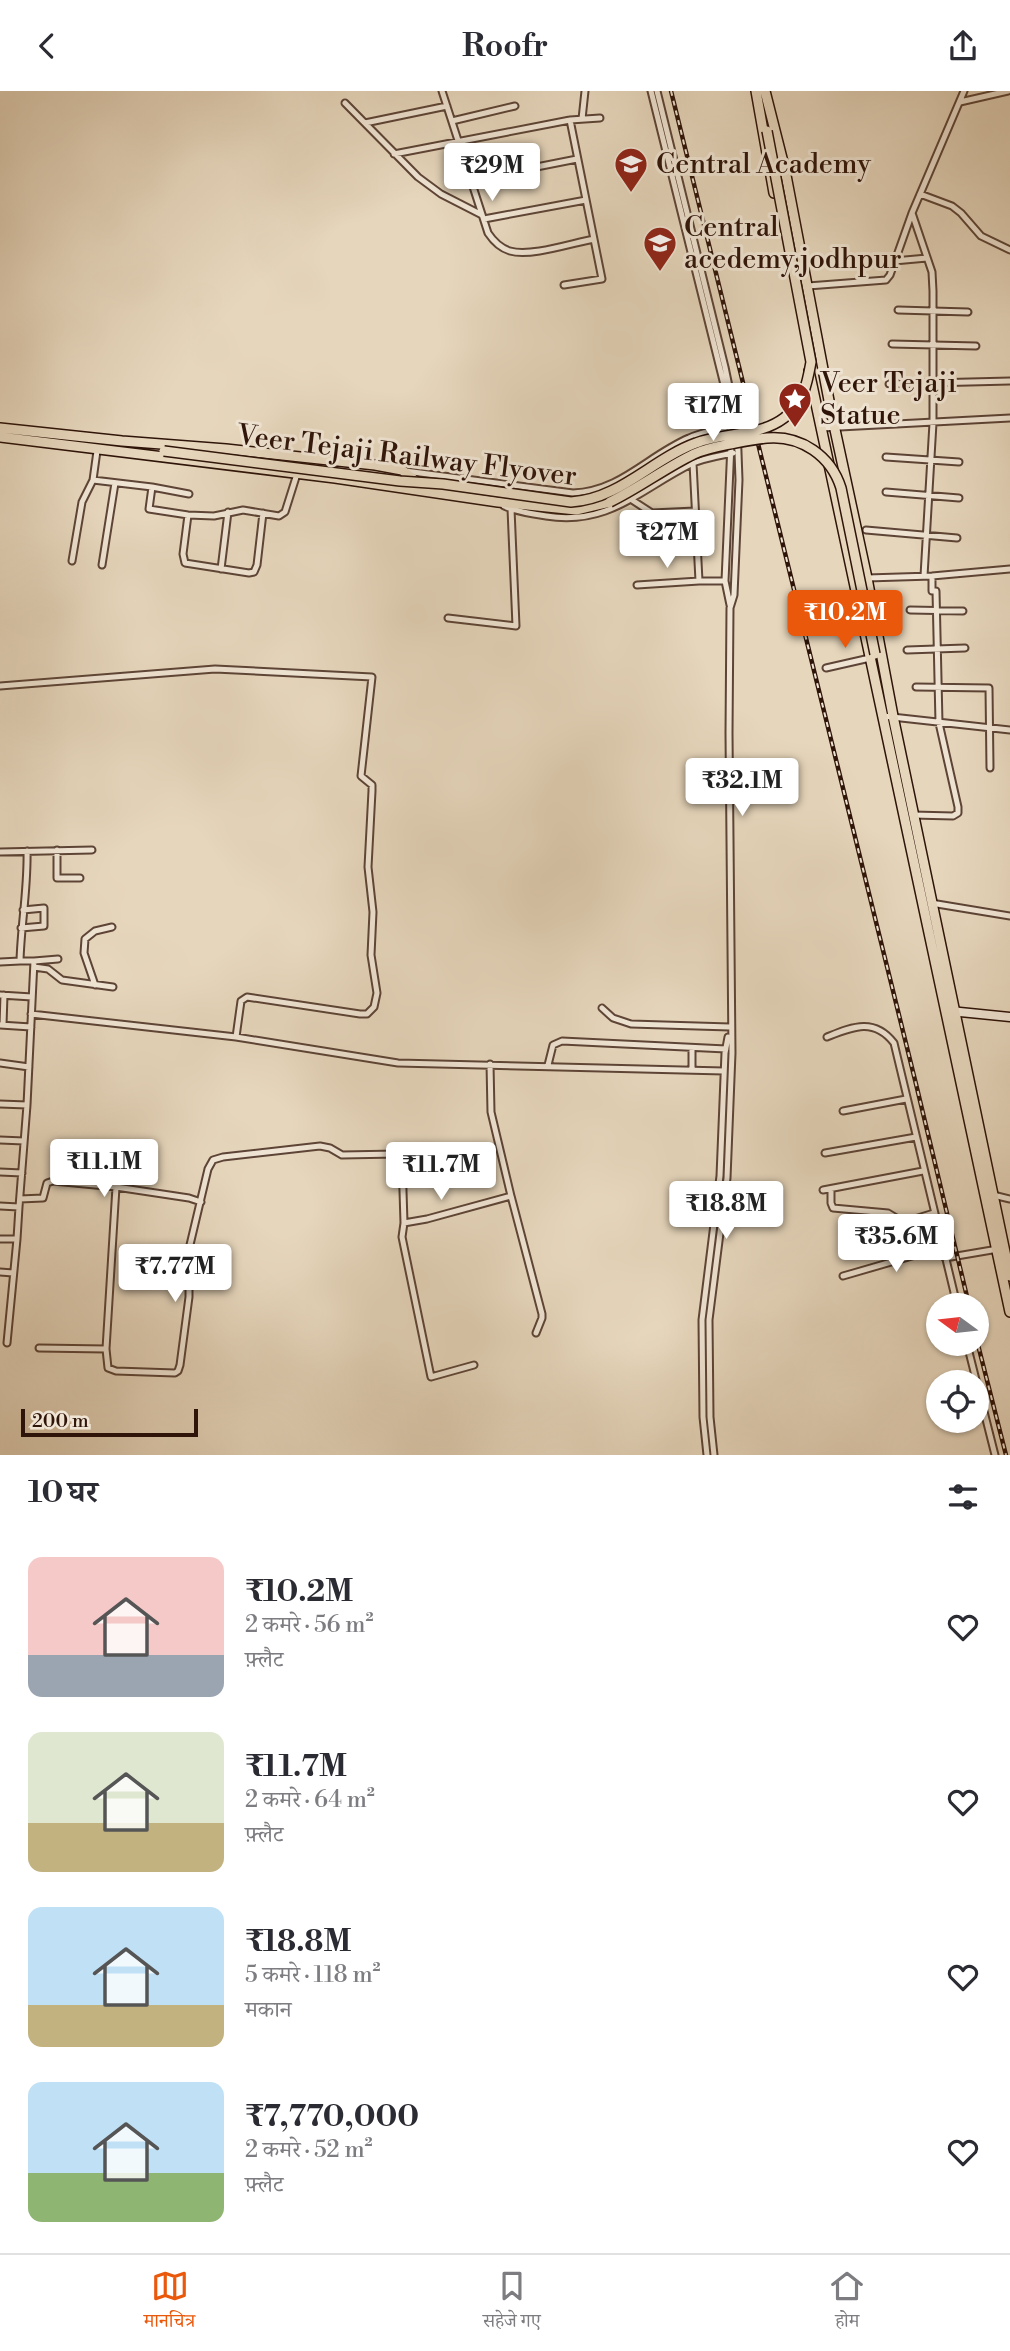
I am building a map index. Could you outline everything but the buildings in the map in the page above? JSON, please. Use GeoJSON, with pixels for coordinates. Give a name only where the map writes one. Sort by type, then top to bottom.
{"type":"FeatureCollection","features":[{"type":"Feature","properties":{"kind":"main road"},"geometry":{"type":"LineString","coordinates":[[756,91],[821,428],[872,656],[886,675]]}},
{"type":"Feature","properties":{"kind":"main road"},"geometry":{"type":"LineString","coordinates":[[766,95],[785,170],[867,578],[886,675],[888,716],[1001,1248],[1010,1276]]}},
{"type":"Feature","properties":{"kind":"main road","name":"Veer Tejaji Railway Flyover"},"geometry":{"type":"LineString","coordinates":[[121,446],[571,502],[607,494],[694,443],[768,428],[783,419],[802,399],[811,362],[767,128],[766,95]]}},
{"type":"Feature","properties":{"kind":"main road","name":"Veer Tejaji Railway Flyover"},"geometry":{"type":"LineString","coordinates":[[758,105],[767,128]]}},
{"type":"Feature","properties":{"kind":"main road"},"geometry":{"type":"LineString","coordinates":[[0,428],[121,446],[199,463],[576,510],[593,507],[628,494],[672,466],[708,449],[768,437],[797,441],[820,455],[833,467],[838,477],[877,686],[888,716],[913,815],[932,903],[950,1011],[993,1195],[1010,1312]]}},
{"type":"Feature","properties":{"kind":"main road"},"geometry":{"type":"LineString","coordinates":[[0,437],[121,446],[226,449],[402,470],[428,490]]}},
{"type":"Feature","properties":{"kind":"street"},"geometry":{"type":"LineString","coordinates":[[442,91],[488,233],[494,241],[512,252],[525,253],[594,239]]}},
{"type":"Feature","properties":{"kind":"street"},"geometry":{"type":"LineString","coordinates":[[582,119],[585,91]]}},
{"type":"Feature","properties":{"kind":"street"},"geometry":{"type":"LineString","coordinates":[[651,91],[691,243]]}},
{"type":"Feature","properties":{"kind":"street"},"geometry":{"type":"LineString","coordinates":[[657,91],[739,452],[734,595],[730,608]]}},
{"type":"Feature","properties":{"kind":"street"},"geometry":{"type":"LineString","coordinates":[[808,286],[881,282],[890,275],[912,213],[964,91]]}},
{"type":"Feature","properties":{"kind":"street"},"geometry":{"type":"LineString","coordinates":[[960,102],[1008,91]]}},
{"type":"Feature","properties":{"kind":"street"},"geometry":{"type":"LineString","coordinates":[[345,103],[418,177],[441,194],[483,217],[586,200]]}},
{"type":"Feature","properties":{"kind":"street"},"geometry":{"type":"LineString","coordinates":[[365,123],[447,106]]}},
{"type":"Feature","properties":{"kind":"street"},"geometry":{"type":"LineString","coordinates":[[452,121],[515,106]]}},
{"type":"Feature","properties":{"kind":"street"},"geometry":{"type":"LineString","coordinates":[[394,154],[570,120],[600,118]]}},
{"type":"Feature","properties":{"kind":"street"},"geometry":{"type":"LineString","coordinates":[[564,285],[602,279],[570,120]]}},
{"type":"Feature","properties":{"kind":"street"},"geometry":{"type":"LineString","coordinates":[[471,180],[578,159]]}},
{"type":"Feature","properties":{"kind":"street"},"geometry":{"type":"LineString","coordinates":[[920,194],[951,206],[968,220],[981,236],[1010,250]]}},
{"type":"Feature","properties":{"kind":"street"},"geometry":{"type":"LineString","coordinates":[[912,213],[932,272],[933,423],[924,576]]}},
{"type":"Feature","properties":{"kind":"street"},"geometry":{"type":"LineString","coordinates":[[894,261],[927,258]]}},
{"type":"Feature","properties":{"kind":"street"},"geometry":{"type":"LineString","coordinates":[[898,310],[968,312]]}},
{"type":"Feature","properties":{"kind":"street"},"geometry":{"type":"LineString","coordinates":[[892,344],[976,346]]}},
{"type":"Feature","properties":{"kind":"street"},"geometry":{"type":"LineString","coordinates":[[889,384],[1010,381]]}},
{"type":"Feature","properties":{"kind":"street"},"geometry":{"type":"LineString","coordinates":[[821,428],[1010,418]]}},
{"type":"Feature","properties":{"kind":"street"},"geometry":{"type":"LineString","coordinates":[[714,1455],[710,1417],[709,1320],[729,1147],[730,608],[725,581],[734,425]]}},
{"type":"Feature","properties":{"kind":"street"},"geometry":{"type":"LineString","coordinates":[[402,470],[588,493],[615,483],[689,437],[734,425]]}},
{"type":"Feature","properties":{"kind":"street"},"geometry":{"type":"LineString","coordinates":[[72,561],[82,502],[93,480],[97,451]]}},
{"type":"Feature","properties":{"kind":"street"},"geometry":{"type":"LineString","coordinates":[[498,502],[511,509],[560,519],[576,519],[611,511],[693,463],[739,452]]}},
{"type":"Feature","properties":{"kind":"street"},"geometry":{"type":"LineString","coordinates":[[886,457],[959,462]]}},
{"type":"Feature","properties":{"kind":"street"},"geometry":{"type":"LineString","coordinates":[[693,463],[699,582]]}},
{"type":"Feature","properties":{"kind":"street"},"geometry":{"type":"LineString","coordinates":[[152,487],[149,509],[214,516],[243,510],[279,516],[285,512],[297,474]]}},
{"type":"Feature","properties":{"kind":"street"},"geometry":{"type":"LineString","coordinates":[[93,480],[188,494]]}},
{"type":"Feature","properties":{"kind":"street"},"geometry":{"type":"LineString","coordinates":[[102,565],[115,483]]}},
{"type":"Feature","properties":{"kind":"street"},"geometry":{"type":"LineString","coordinates":[[886,492],[959,498]]}},
{"type":"Feature","properties":{"kind":"street"},"geometry":{"type":"LineString","coordinates":[[632,500],[652,513],[695,512]]}},
{"type":"Feature","properties":{"kind":"street"},"geometry":{"type":"LineString","coordinates":[[448,618],[516,625],[511,509]]}},
{"type":"Feature","properties":{"kind":"street"},"geometry":{"type":"LineString","coordinates":[[220,569],[228,512]]}},
{"type":"Feature","properties":{"kind":"street"},"geometry":{"type":"LineString","coordinates":[[188,515],[183,554],[185,563],[249,573],[254,572],[263,513]]}},
{"type":"Feature","properties":{"kind":"street"},"geometry":{"type":"LineString","coordinates":[[866,530],[957,538]]}},
{"type":"Feature","properties":{"kind":"street"},"geometry":{"type":"LineString","coordinates":[[634,550],[697,546]]}},
{"type":"Feature","properties":{"kind":"street"},"geometry":{"type":"LineString","coordinates":[[867,578],[1010,569]]}},
{"type":"Feature","properties":{"kind":"street"},"geometry":{"type":"LineString","coordinates":[[913,815],[953,816],[958,813],[939,723],[938,610],[936,591],[932,591],[932,576]]}},
{"type":"Feature","properties":{"kind":"street"},"geometry":{"type":"LineString","coordinates":[[636,585],[725,581]]}},
{"type":"Feature","properties":{"kind":"street"},"geometry":{"type":"LineString","coordinates":[[910,610],[963,611]]}},
{"type":"Feature","properties":{"kind":"street"},"geometry":{"type":"LineString","coordinates":[[907,650],[965,648]]}},
{"type":"Feature","properties":{"kind":"street"},"geometry":{"type":"LineString","coordinates":[[826,667],[872,656]]}},
{"type":"Feature","properties":{"kind":"street"},"geometry":{"type":"LineString","coordinates":[[0,687],[215,669],[372,677],[361,776],[372,785],[368,867],[373,912],[370,955],[377,993],[374,1007],[368,1014],[360,1014],[247,997],[241,1001],[236,1037]]}},
{"type":"Feature","properties":{"kind":"street"},"geometry":{"type":"LineString","coordinates":[[916,687],[989,688],[990,768]]}},
{"type":"Feature","properties":{"kind":"street"},"geometry":{"type":"LineString","coordinates":[[888,716],[1010,730]]}},
{"type":"Feature","properties":{"kind":"street"},"geometry":{"type":"LineString","coordinates":[[57,850],[57,878],[80,878]]}},
{"type":"Feature","properties":{"kind":"street"},"geometry":{"type":"LineString","coordinates":[[0,852],[92,850]]}},
{"type":"Feature","properties":{"kind":"street"},"geometry":{"type":"LineString","coordinates":[[20,961],[27,851]]}},
{"type":"Feature","properties":{"kind":"street"},"geometry":{"type":"LineString","coordinates":[[932,903],[1010,916]]}},
{"type":"Feature","properties":{"kind":"street"},"geometry":{"type":"LineString","coordinates":[[21,928],[44,926],[44,908],[23,909]]}},
{"type":"Feature","properties":{"kind":"street"},"geometry":{"type":"LineString","coordinates":[[95,985],[84,953],[85,939],[95,931],[112,927]]}},
{"type":"Feature","properties":{"kind":"street"},"geometry":{"type":"LineString","coordinates":[[34,964],[58,959]]}},
{"type":"Feature","properties":{"kind":"street"},"geometry":{"type":"LineString","coordinates":[[0,962],[20,961],[34,964],[48,969],[62,980],[113,987]]}},
{"type":"Feature","properties":{"kind":"street"},"geometry":{"type":"LineString","coordinates":[[7,1343],[27,1105],[34,964]]}},
{"type":"Feature","properties":{"kind":"street"},"geometry":{"type":"LineString","coordinates":[[31,1027],[1,1025],[2,995],[32,997]]}},
{"type":"Feature","properties":{"kind":"street"},"geometry":{"type":"LineString","coordinates":[[602,1008],[613,1018],[631,1024],[730,1027]]}},
{"type":"Feature","properties":{"kind":"street"},"geometry":{"type":"LineString","coordinates":[[950,1011],[1010,1017]]}},
{"type":"Feature","properties":{"kind":"street"},"geometry":{"type":"LineString","coordinates":[[31,1014],[236,1037],[398,1063],[724,1071]]}},
{"type":"Feature","properties":{"kind":"street"},"geometry":{"type":"LineString","coordinates":[[827,1037],[858,1025],[874,1029],[894,1043],[954,1293]]}},
{"type":"Feature","properties":{"kind":"street"},"geometry":{"type":"LineString","coordinates":[[707,1455],[702,1319],[721,1166],[724,1071],[730,1027]]}},
{"type":"Feature","properties":{"kind":"street"},"geometry":{"type":"LineString","coordinates":[[548,1065],[553,1045],[562,1041],[726,1049]]}},
{"type":"Feature","properties":{"kind":"street"},"geometry":{"type":"LineString","coordinates":[[692,1048],[692,1069]]}},
{"type":"Feature","properties":{"kind":"street"},"geometry":{"type":"LineString","coordinates":[[0,1063],[29,1067]]}},
{"type":"Feature","properties":{"kind":"street"},"geometry":{"type":"LineString","coordinates":[[490,1064],[491,1112],[542,1314],[536,1333]]}},
{"type":"Feature","properties":{"kind":"street"},"geometry":{"type":"LineString","coordinates":[[843,1111],[906,1099]]}},
{"type":"Feature","properties":{"kind":"street"},"geometry":{"type":"LineString","coordinates":[[0,1104],[27,1105]]}},
{"type":"Feature","properties":{"kind":"street"},"geometry":{"type":"LineString","coordinates":[[825,1153],[916,1137]]}},
{"type":"Feature","properties":{"kind":"street"},"geometry":{"type":"LineString","coordinates":[[0,1139],[24,1141]]}},
{"type":"Feature","properties":{"kind":"street"},"geometry":{"type":"LineString","coordinates":[[116,1187],[106,1349],[107,1364],[111,1370],[171,1373],[178,1371],[189,1297],[188,1255],[208,1169],[213,1160],[326,1147],[342,1155],[399,1155],[402,1159],[402,1237],[430,1377],[474,1365]]}},
{"type":"Feature","properties":{"kind":"street"},"geometry":{"type":"LineString","coordinates":[[822,1190],[923,1171]]}},
{"type":"Feature","properties":{"kind":"street"},"geometry":{"type":"LineString","coordinates":[[0,1172],[22,1173]]}},
{"type":"Feature","properties":{"kind":"street"},"geometry":{"type":"LineString","coordinates":[[20,1199],[43,1198],[50,1181],[168,1194],[201,1202]]}},
{"type":"Feature","properties":{"kind":"street"},"geometry":{"type":"LineString","coordinates":[[831,1189],[831,1203],[834,1208],[888,1213],[903,1222]]}},
{"type":"Feature","properties":{"kind":"street"},"geometry":{"type":"LineString","coordinates":[[993,1195],[1010,1199]]}},
{"type":"Feature","properties":{"kind":"street"},"geometry":{"type":"LineString","coordinates":[[404,1223],[511,1196]]}},
{"type":"Feature","properties":{"kind":"street"},"geometry":{"type":"LineString","coordinates":[[0,1206],[19,1207]]}},
{"type":"Feature","properties":{"kind":"street"},"geometry":{"type":"LineString","coordinates":[[847,1240],[934,1213]]}},
{"type":"Feature","properties":{"kind":"street"},"geometry":{"type":"LineString","coordinates":[[0,1239],[17,1239]]}},
{"type":"Feature","properties":{"kind":"street"},"geometry":{"type":"LineString","coordinates":[[843,1276],[943,1247]]}},
{"type":"Feature","properties":{"kind":"street"},"geometry":{"type":"LineString","coordinates":[[945,1258],[1001,1248]]}},
{"type":"Feature","properties":{"kind":"street"},"geometry":{"type":"LineString","coordinates":[[0,1272],[13,1273]]}},
{"type":"Feature","properties":{"kind":"street"},"geometry":{"type":"LineString","coordinates":[[0,1301],[10,1302]]}},
{"type":"Feature","properties":{"kind":"street"},"geometry":{"type":"LineString","coordinates":[[39,1348],[106,1349]]}},
{"type":"Feature","properties":{"kind":"street"},"geometry":{"type":"LineString","coordinates":[[970,1356],[995,1455]]}},
{"type":"Feature","properties":{"kind":"railway"},"geometry":{"type":"LineString","coordinates":[[671,91],[966,1293]]}},
{"type":"Feature","properties":{"kind":"railway"},"geometry":{"type":"LineString","coordinates":[[981,1356],[1006,1455]]}},
{"type":"Feature","properties":{"kind":"place","name":"Central Academy"},"geometry":{"type":"Point","coordinates":[631,194]}},
{"type":"Feature","properties":{"kind":"place","name":"Central acedemy,jodhpur"},"geometry":{"type":"Point","coordinates":[660,273]}},
{"type":"Feature","properties":{"kind":"place","name":"Veer Tejaji Statue"},"geometry":{"type":"Point","coordinates":[795,429]}}]}
